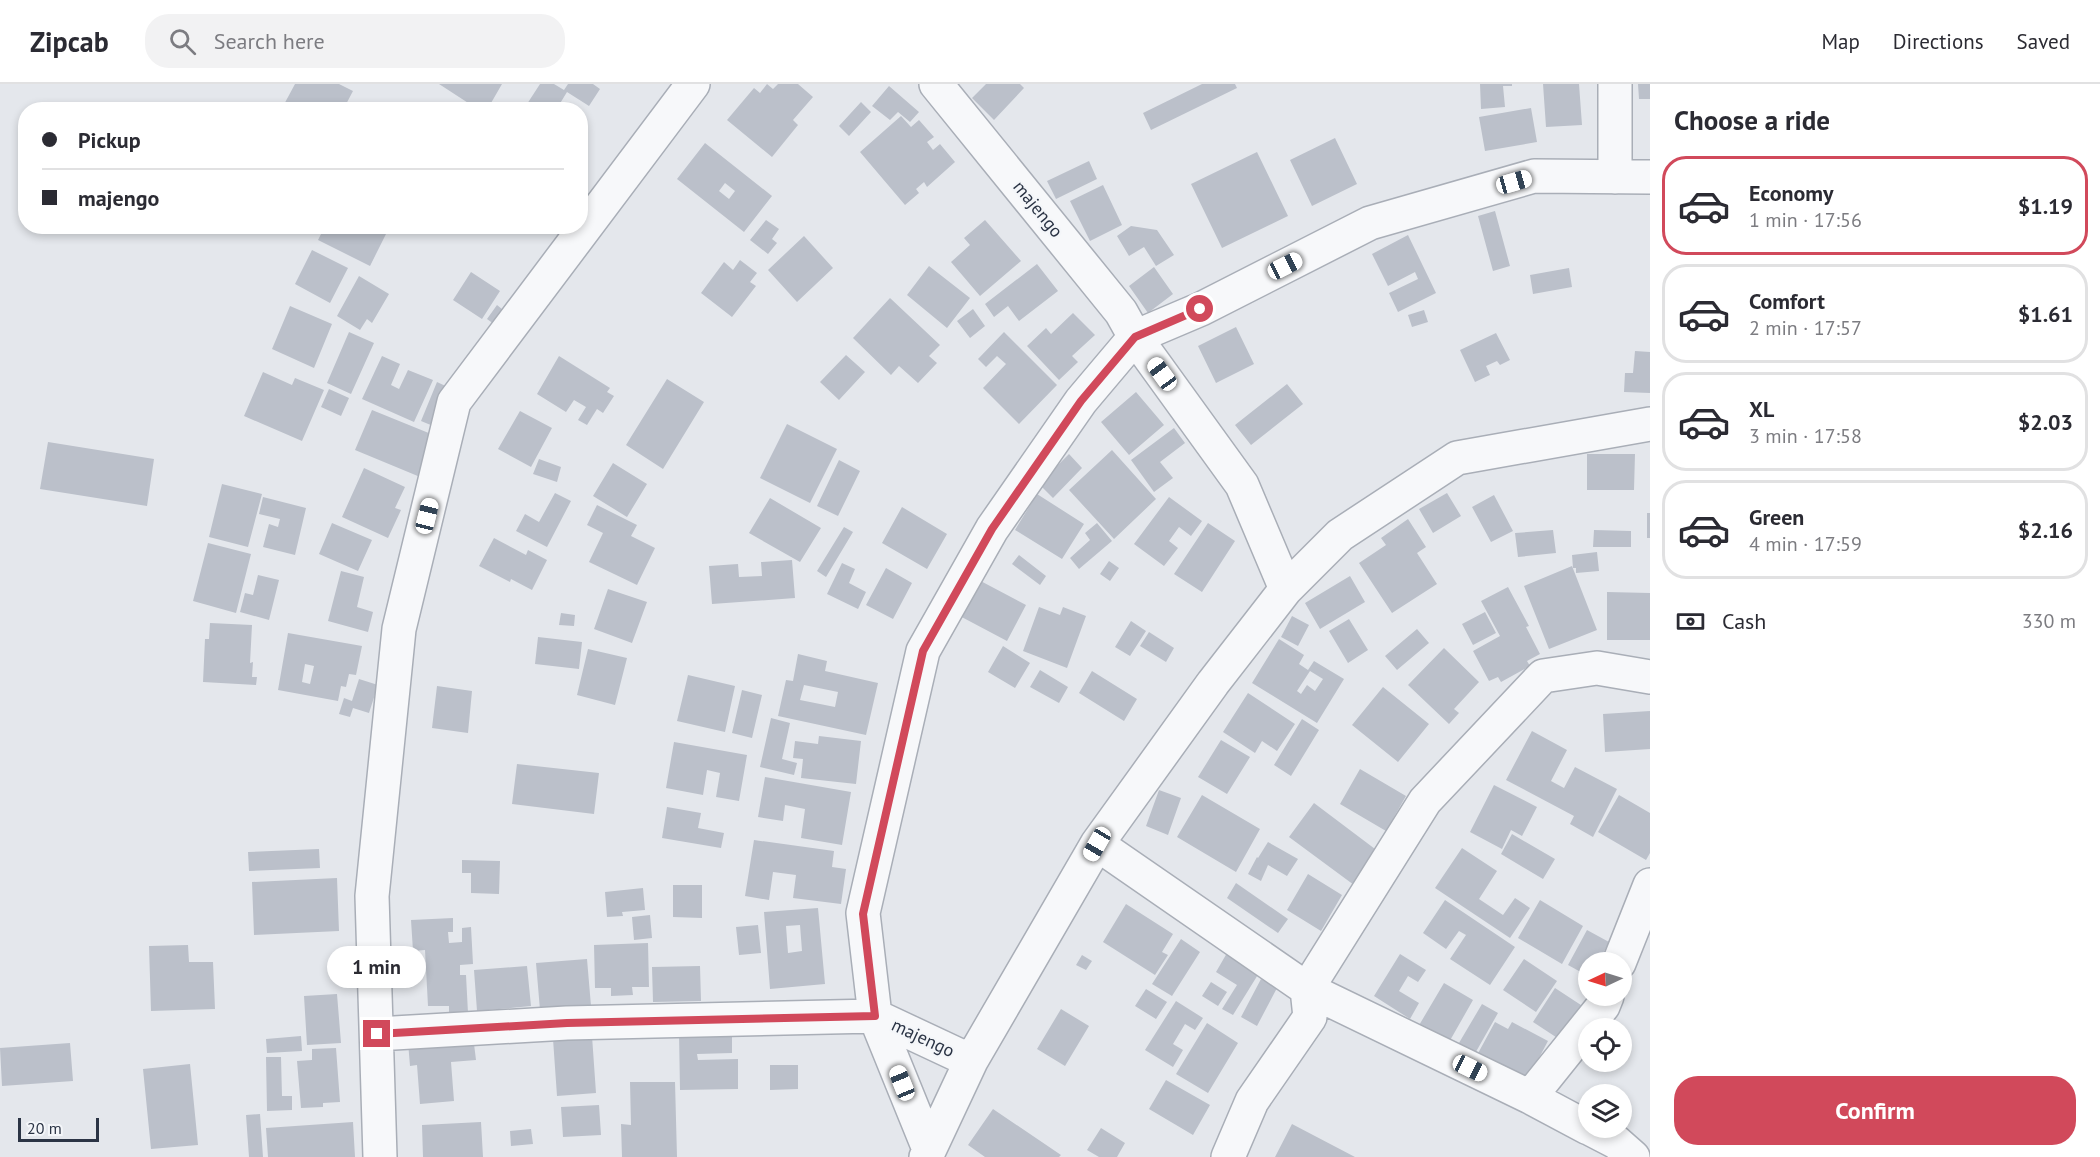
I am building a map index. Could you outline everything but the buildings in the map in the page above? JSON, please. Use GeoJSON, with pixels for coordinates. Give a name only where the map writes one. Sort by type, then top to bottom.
{"type":"FeatureCollection","features":[{"type":"Feature","properties":{"kind":"street"},"geometry":{"type":"LineString","coordinates":[[588,224],[693,84]]}},
{"type":"Feature","properties":{"kind":"street","name":"majengo"},"geometry":{"type":"LineString","coordinates":[[936,84],[1120,312],[1135,337],[1242,485],[1286,589]]}},
{"type":"Feature","properties":{"kind":"street"},"geometry":{"type":"LineString","coordinates":[[1615,84],[1615,177]]}},
{"type":"Feature","properties":{"kind":"street"},"geometry":{"type":"LineString","coordinates":[[1135,337],[1200,309],[1370,224],[1534,176],[1650,177]]}},
{"type":"Feature","properties":{"kind":"street"},"geometry":{"type":"LineString","coordinates":[[380,1157],[372,896],[399,630],[454,402],[580,234]]}},
{"type":"Feature","properties":{"kind":"street","name":"majengo"},"geometry":{"type":"LineString","coordinates":[[927,1153],[875,1016],[863,914],[923,651],[992,529],[1081,401],[1135,337]]}},
{"type":"Feature","properties":{"kind":"street"},"geometry":{"type":"LineString","coordinates":[[927,1153],[971,1061],[1097,844],[1213,683],[1286,589],[1340,535],[1457,458],[1650,424]]}},
{"type":"Feature","properties":{"kind":"street"},"geometry":{"type":"LineString","coordinates":[[1228,1157],[1252,1101],[1310,1017],[1307,989],[1425,801],[1543,676],[1598,668],[1650,677]]}},
{"type":"Feature","properties":{"kind":"street"},"geometry":{"type":"LineString","coordinates":[[1097,844],[1307,989],[1578,1122]]}},
{"type":"Feature","properties":{"kind":"street"},"geometry":{"type":"LineString","coordinates":[[1623,952],[1650,887]]}},
{"type":"Feature","properties":{"kind":"street"},"geometry":{"type":"LineString","coordinates":[[1530,1097],[1603,1006]]}},
{"type":"Feature","properties":{"kind":"street","name":"majengo"},"geometry":{"type":"LineString","coordinates":[[377,1034],[567,1023],[875,1016],[971,1061]]}},
{"type":"Feature","properties":{"kind":"street"},"geometry":{"type":"LineString","coordinates":[[1608,1138],[1633,1157]]}},
{"type":"Feature","properties":{"kind":"route"},"geometry":{"type":"LineString","coordinates":[[377,1034],[567,1023],[875,1016],[863,914],[923,651],[992,529],[1081,401],[1135,337],[1200,309]]}}]}
